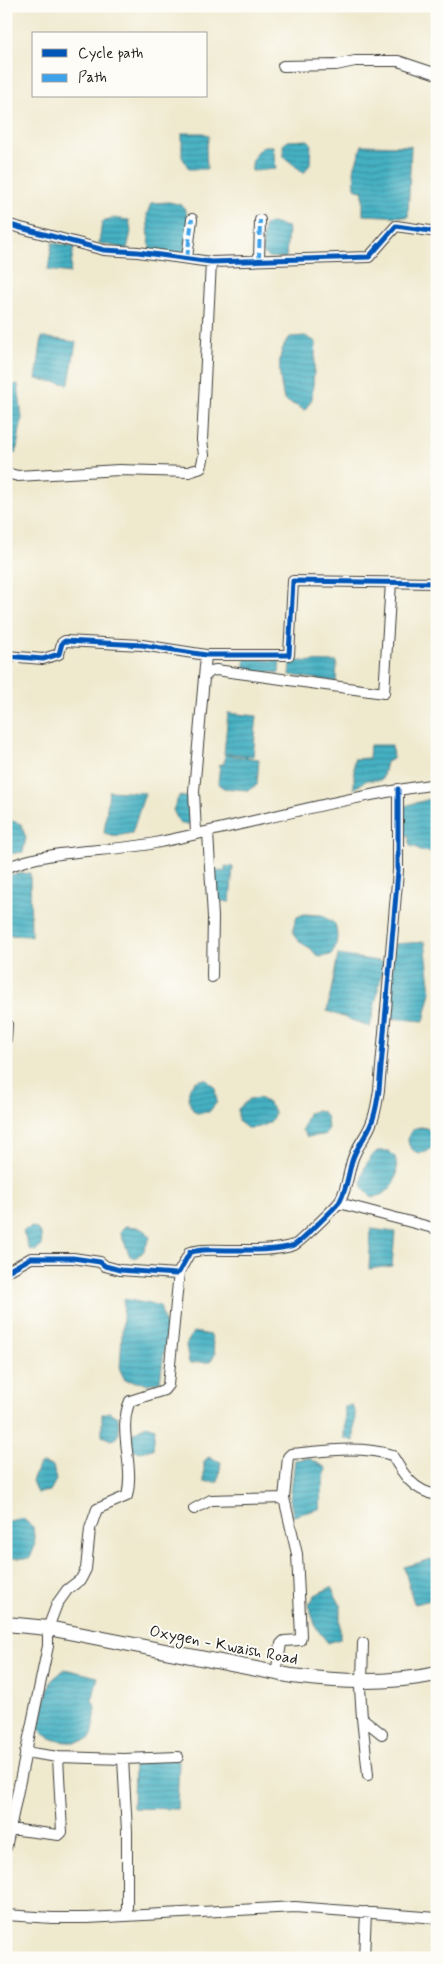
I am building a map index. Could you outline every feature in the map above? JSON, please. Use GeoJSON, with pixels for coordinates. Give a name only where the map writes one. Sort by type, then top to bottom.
{"type":"FeatureCollection","features":[{"type":"Feature","properties":{"kind":"main road","name":"Oxygen - Kwaish Road"},"geometry":{"type":"LineString","coordinates":[[6,1624],[276,1673],[361,1685],[385,1688],[437,1680]]}},
{"type":"Feature","properties":{"kind":"main road","name":"Oxygen - Kwaish Road"},"geometry":{"type":"LineString","coordinates":[[6,1632],[48,1632],[309,1685],[361,1685],[437,1674]]}},
{"type":"Feature","properties":{"kind":"street"},"geometry":{"type":"LineString","coordinates":[[283,66],[336,65],[355,61],[398,61],[437,74]]}},
{"type":"Feature","properties":{"kind":"street"},"geometry":{"type":"LineString","coordinates":[[187,258],[192,219]]}},
{"type":"Feature","properties":{"kind":"street"},"geometry":{"type":"LineString","coordinates":[[259,260],[260,220]]}},
{"type":"Feature","properties":{"kind":"street"},"geometry":{"type":"LineString","coordinates":[[6,224],[104,250],[138,252],[211,262],[369,257],[396,226],[437,232]]}},
{"type":"Feature","properties":{"kind":"street"},"geometry":{"type":"LineString","coordinates":[[6,473],[18,476],[119,470],[189,472],[200,468],[204,455],[202,440],[211,262]]}},
{"type":"Feature","properties":{"kind":"street"},"geometry":{"type":"LineString","coordinates":[[6,656],[43,659],[59,654],[62,642],[65,641],[142,645],[206,655],[289,654],[293,581],[437,583]]}},
{"type":"Feature","properties":{"kind":"street"},"geometry":{"type":"LineString","coordinates":[[204,677],[210,671],[216,670],[384,694],[391,582]]}},
{"type":"Feature","properties":{"kind":"street"},"geometry":{"type":"LineString","coordinates":[[196,834],[194,791],[206,655]]}},
{"type":"Feature","properties":{"kind":"street"},"geometry":{"type":"LineString","coordinates":[[6,868],[49,857],[154,844],[329,803],[398,789],[437,784]]}},
{"type":"Feature","properties":{"kind":"street"},"geometry":{"type":"LineString","coordinates":[[6,1848],[48,1646],[48,1632],[57,1604],[67,1590],[81,1579],[86,1569],[90,1529],[97,1509],[127,1496],[130,1486],[126,1430],[130,1400],[164,1390],[168,1384],[179,1272],[190,1252],[279,1248],[294,1245],[303,1240],[327,1212],[339,1204],[350,1179],[352,1161],[361,1140],[371,1126],[376,1105],[398,871],[398,789]]}},
{"type":"Feature","properties":{"kind":"street"},"geometry":{"type":"LineString","coordinates":[[208,832],[213,917],[212,976]]}},
{"type":"Feature","properties":{"kind":"street"},"geometry":{"type":"LineString","coordinates":[[6,1039],[7,1024]]}},
{"type":"Feature","properties":{"kind":"street"},"geometry":{"type":"LineString","coordinates":[[339,1204],[437,1229]]}},
{"type":"Feature","properties":{"kind":"street"},"geometry":{"type":"LineString","coordinates":[[6,1272],[31,1258],[73,1258],[100,1262],[105,1266],[120,1270],[179,1272]]}},
{"type":"Feature","properties":{"kind":"street"},"geometry":{"type":"LineString","coordinates":[[276,1673],[281,1644],[284,1641],[300,1640],[301,1636],[297,1554],[284,1498],[288,1457],[291,1454],[340,1449],[392,1455],[402,1474],[412,1483],[428,1494],[437,1495]]}},
{"type":"Feature","properties":{"kind":"street"},"geometry":{"type":"LineString","coordinates":[[194,1509],[211,1500],[284,1498]]}},
{"type":"Feature","properties":{"kind":"street"},"geometry":{"type":"LineString","coordinates":[[363,1643],[362,1718],[368,1775]]}},
{"type":"Feature","properties":{"kind":"street"},"geometry":{"type":"LineString","coordinates":[[362,1718],[382,1734]]}},
{"type":"Feature","properties":{"kind":"street"},"geometry":{"type":"LineString","coordinates":[[25,1752],[123,1760],[178,1757]]}},
{"type":"Feature","properties":{"kind":"street"},"geometry":{"type":"LineString","coordinates":[[10,1829],[58,1835],[62,1832],[58,1756]]}},
{"type":"Feature","properties":{"kind":"street"},"geometry":{"type":"LineString","coordinates":[[123,1760],[127,1832],[127,1915]]}},
{"type":"Feature","properties":{"kind":"street"},"geometry":{"type":"LineString","coordinates":[[6,1915],[52,1918],[295,1907],[437,1918]]}},
{"type":"Feature","properties":{"kind":"street"},"geometry":{"type":"LineString","coordinates":[[364,1958],[366,1912]]}},
{"type":"Feature","properties":{"kind":"water"},"geometry":{"type":"Polygon","coordinates":[[[182,133],[204,133],[209,136],[206,149],[207,169],[189,169],[182,157],[182,133]]]}},
{"type":"Feature","properties":{"kind":"water"},"geometry":{"type":"Polygon","coordinates":[[[308,140],[311,143],[310,164],[304,173],[284,157],[283,145],[288,141],[308,140]]]}},
{"type":"Feature","properties":{"kind":"water"},"geometry":{"type":"Polygon","coordinates":[[[362,145],[411,146],[408,217],[363,215],[363,192],[355,188],[354,169],[362,145]]]}},
{"type":"Feature","properties":{"kind":"water"},"geometry":{"type":"Polygon","coordinates":[[[264,146],[273,146],[276,169],[252,171],[254,157],[264,146]]]}},
{"type":"Feature","properties":{"kind":"water"},"geometry":{"type":"Polygon","coordinates":[[[169,202],[182,205],[187,216],[188,236],[184,256],[150,251],[147,214],[151,203],[169,202]]]}},
{"type":"Feature","properties":{"kind":"water"},"geometry":{"type":"Polygon","coordinates":[[[112,218],[129,220],[131,231],[127,249],[99,243],[102,222],[112,218]]]}},
{"type":"Feature","properties":{"kind":"water"},"geometry":{"type":"Polygon","coordinates":[[[271,223],[288,227],[286,258],[267,257],[262,251],[264,225],[271,223]]]}},
{"type":"Feature","properties":{"kind":"water"},"geometry":{"type":"Polygon","coordinates":[[[52,243],[74,246],[70,273],[48,270],[52,243]]]}},
{"type":"Feature","properties":{"kind":"water"},"geometry":{"type":"Polygon","coordinates":[[[305,336],[316,342],[312,399],[305,410],[284,400],[280,359],[285,344],[290,337],[305,336]]]}},
{"type":"Feature","properties":{"kind":"water"},"geometry":{"type":"Polygon","coordinates":[[[42,337],[76,342],[69,384],[36,379],[42,337]]]}},
{"type":"Feature","properties":{"kind":"water"},"geometry":{"type":"Polygon","coordinates":[[[18,384],[22,418],[16,453],[6,454],[6,387],[18,384]]]}},
{"type":"Feature","properties":{"kind":"water"},"geometry":{"type":"Polygon","coordinates":[[[245,659],[280,661],[279,673],[245,670],[245,659]]]}},
{"type":"Feature","properties":{"kind":"water"},"geometry":{"type":"Polygon","coordinates":[[[291,661],[337,662],[336,682],[290,675],[291,661]]]}},
{"type":"Feature","properties":{"kind":"water"},"geometry":{"type":"Polygon","coordinates":[[[228,713],[257,716],[253,756],[224,754],[228,713]]]}},
{"type":"Feature","properties":{"kind":"water"},"geometry":{"type":"Polygon","coordinates":[[[370,745],[392,745],[393,759],[386,762],[382,780],[367,780],[354,789],[354,759],[369,758],[370,745]]]}},
{"type":"Feature","properties":{"kind":"water"},"geometry":{"type":"Polygon","coordinates":[[[225,755],[259,759],[257,785],[248,790],[223,788],[218,782],[220,764],[224,764],[225,755]]]}},
{"type":"Feature","properties":{"kind":"water"},"geometry":{"type":"Polygon","coordinates":[[[109,791],[145,793],[132,833],[116,836],[104,833],[109,791]]]}},
{"type":"Feature","properties":{"kind":"water"},"geometry":{"type":"Polygon","coordinates":[[[179,796],[192,798],[192,824],[180,824],[173,810],[179,796]]]}},
{"type":"Feature","properties":{"kind":"water"},"geometry":{"type":"Polygon","coordinates":[[[437,797],[437,852],[419,851],[416,847],[410,846],[409,837],[403,832],[401,807],[437,797]]]}},
{"type":"Feature","properties":{"kind":"water"},"geometry":{"type":"Polygon","coordinates":[[[6,819],[21,824],[26,838],[23,852],[6,854],[6,819]]]}},
{"type":"Feature","properties":{"kind":"water"},"geometry":{"type":"Polygon","coordinates":[[[225,866],[233,867],[230,902],[215,900],[215,868],[219,871],[225,871],[225,866]]]}},
{"type":"Feature","properties":{"kind":"water"},"geometry":{"type":"Polygon","coordinates":[[[30,873],[31,936],[6,935],[6,875],[30,873]]]}},
{"type":"Feature","properties":{"kind":"water"},"geometry":{"type":"Polygon","coordinates":[[[304,914],[322,915],[335,924],[337,940],[331,955],[318,956],[294,935],[293,928],[297,917],[304,914]]]}},
{"type":"Feature","properties":{"kind":"water"},"geometry":{"type":"Polygon","coordinates":[[[425,942],[431,992],[424,1021],[389,1018],[394,944],[425,942]]]}},
{"type":"Feature","properties":{"kind":"water"},"geometry":{"type":"Polygon","coordinates":[[[338,955],[384,962],[370,1027],[327,1011],[338,955]]]}},
{"type":"Feature","properties":{"kind":"water"},"geometry":{"type":"Polygon","coordinates":[[[206,1079],[215,1088],[217,1102],[209,1112],[196,1113],[189,1102],[189,1089],[195,1082],[206,1079]]]}},
{"type":"Feature","properties":{"kind":"water"},"geometry":{"type":"Polygon","coordinates":[[[259,1098],[268,1103],[272,1108],[273,1118],[263,1126],[247,1128],[238,1121],[238,1109],[249,1099],[259,1098]]]}},
{"type":"Feature","properties":{"kind":"water"},"geometry":{"type":"Polygon","coordinates":[[[323,1112],[327,1118],[328,1130],[324,1135],[307,1137],[302,1130],[308,1113],[323,1112]]]}},
{"type":"Feature","properties":{"kind":"water"},"geometry":{"type":"Polygon","coordinates":[[[421,1127],[430,1131],[434,1140],[430,1149],[421,1153],[412,1149],[408,1140],[412,1131],[421,1127]]]}},
{"type":"Feature","properties":{"kind":"water"},"geometry":{"type":"Polygon","coordinates":[[[377,1151],[389,1151],[395,1157],[397,1170],[391,1187],[381,1195],[374,1197],[364,1188],[362,1176],[368,1162],[377,1151]]]}},
{"type":"Feature","properties":{"kind":"water"},"geometry":{"type":"Polygon","coordinates":[[[125,1226],[137,1227],[146,1231],[150,1238],[143,1252],[135,1258],[130,1256],[120,1232],[125,1226]]]}},
{"type":"Feature","properties":{"kind":"water"},"geometry":{"type":"Polygon","coordinates":[[[32,1227],[41,1234],[42,1246],[35,1251],[29,1249],[23,1231],[32,1227]]]}},
{"type":"Feature","properties":{"kind":"water"},"geometry":{"type":"Polygon","coordinates":[[[371,1229],[395,1232],[392,1266],[369,1269],[371,1229]]]}},
{"type":"Feature","properties":{"kind":"water"},"geometry":{"type":"Polygon","coordinates":[[[124,1299],[160,1306],[167,1331],[160,1381],[148,1384],[125,1380],[120,1370],[124,1299]]]}},
{"type":"Feature","properties":{"kind":"water"},"geometry":{"type":"Polygon","coordinates":[[[193,1332],[211,1335],[215,1354],[210,1362],[189,1363],[186,1345],[193,1332]]]}},
{"type":"Feature","properties":{"kind":"water"},"geometry":{"type":"Polygon","coordinates":[[[352,1405],[355,1413],[354,1441],[344,1438],[345,1406],[352,1405]]]}},
{"type":"Feature","properties":{"kind":"water"},"geometry":{"type":"Polygon","coordinates":[[[110,1412],[118,1417],[119,1433],[116,1438],[111,1440],[102,1436],[102,1414],[110,1412]]]}},
{"type":"Feature","properties":{"kind":"water"},"geometry":{"type":"Polygon","coordinates":[[[146,1425],[155,1428],[153,1449],[140,1452],[131,1450],[132,1434],[146,1425]]]}},
{"type":"Feature","properties":{"kind":"water"},"geometry":{"type":"Polygon","coordinates":[[[208,1457],[221,1462],[218,1482],[204,1482],[204,1462],[208,1457]]]}},
{"type":"Feature","properties":{"kind":"water"},"geometry":{"type":"Polygon","coordinates":[[[309,1458],[326,1468],[319,1509],[293,1516],[290,1499],[295,1460],[309,1458]]]}},
{"type":"Feature","properties":{"kind":"water"},"geometry":{"type":"Polygon","coordinates":[[[42,1463],[53,1466],[56,1480],[50,1491],[37,1493],[32,1481],[38,1466],[42,1463]]]}},
{"type":"Feature","properties":{"kind":"water"},"geometry":{"type":"Polygon","coordinates":[[[22,1518],[33,1527],[35,1546],[30,1558],[9,1558],[6,1553],[6,1523],[22,1518]]]}},
{"type":"Feature","properties":{"kind":"water"},"geometry":{"type":"Polygon","coordinates":[[[432,1559],[436,1577],[431,1600],[414,1604],[404,1567],[432,1559]]]}},
{"type":"Feature","properties":{"kind":"water"},"geometry":{"type":"Polygon","coordinates":[[[331,1587],[340,1604],[340,1639],[328,1643],[316,1628],[309,1605],[315,1595],[331,1587]]]}},
{"type":"Feature","properties":{"kind":"water"},"geometry":{"type":"Polygon","coordinates":[[[65,1669],[98,1677],[92,1701],[96,1707],[93,1732],[89,1739],[76,1742],[62,1742],[49,1737],[39,1729],[47,1692],[52,1680],[65,1669]]]}},
{"type":"Feature","properties":{"kind":"water"},"geometry":{"type":"Polygon","coordinates":[[[134,1759],[179,1760],[177,1809],[133,1808],[134,1759]]]}},
{"type":"Feature","properties":{"kind":"marked path"},"geometry":{"type":"LineString","coordinates":[[187,258],[192,219]]}},
{"type":"Feature","properties":{"kind":"marked path"},"geometry":{"type":"LineString","coordinates":[[259,260],[260,220]]}},
{"type":"Feature","properties":{"kind":"cycle path"},"geometry":{"type":"LineString","coordinates":[[6,224],[104,250],[138,252],[211,262],[369,257],[396,226],[437,232]]}},
{"type":"Feature","properties":{"kind":"cycle path"},"geometry":{"type":"LineString","coordinates":[[6,656],[43,659],[59,654],[62,643],[65,641],[142,645],[206,655],[289,655],[293,581],[437,583]]}},
{"type":"Feature","properties":{"kind":"cycle path"},"geometry":{"type":"LineString","coordinates":[[6,1272],[31,1258],[73,1258],[100,1262],[105,1266],[120,1270],[176,1274],[190,1252],[202,1250],[274,1249],[294,1245],[338,1204],[344,1191],[354,1156],[373,1120],[379,1090],[398,871],[398,789]]}}]}
